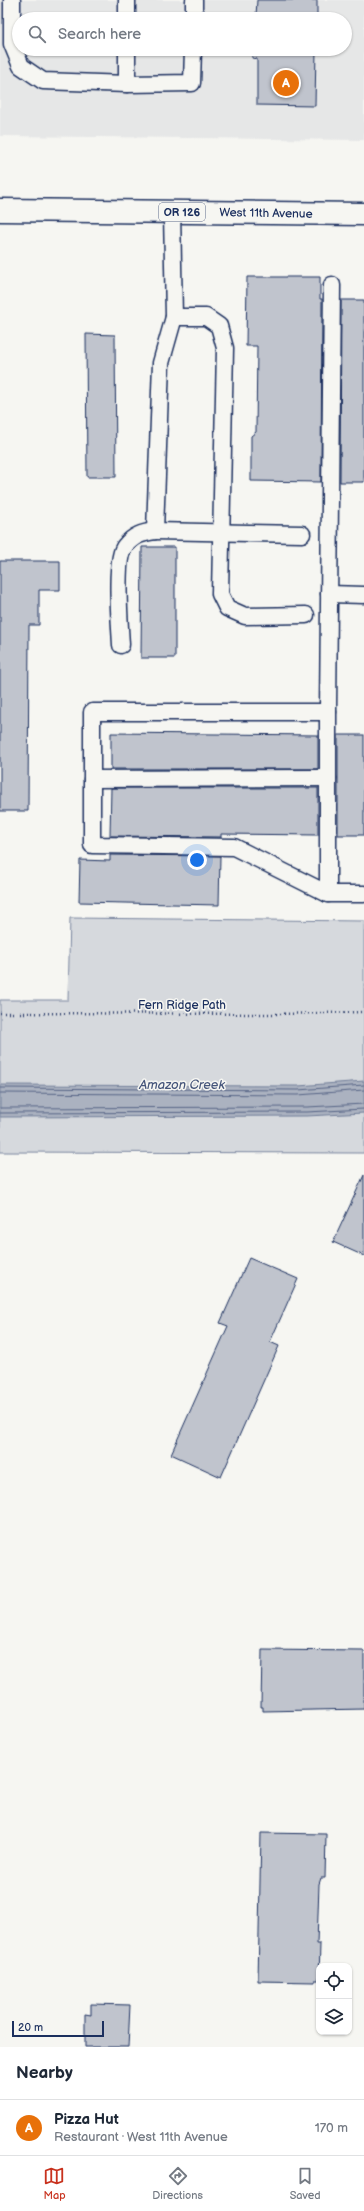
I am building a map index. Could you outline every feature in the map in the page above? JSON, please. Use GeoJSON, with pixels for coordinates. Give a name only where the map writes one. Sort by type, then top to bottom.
{"type":"FeatureCollection","features":[{"type":"Feature","properties":{"kind":"main road","name":"West 11th Avenue"},"geometry":{"type":"LineString","coordinates":[[0,210],[364,214]]}},
{"type":"Feature","properties":{"kind":"lane"},"geometry":{"type":"LineString","coordinates":[[12,0],[12,44]]}},
{"type":"Feature","properties":{"kind":"lane"},"geometry":{"type":"LineString","coordinates":[[127,0],[127,12]]}},
{"type":"Feature","properties":{"kind":"lane"},"geometry":{"type":"LineString","coordinates":[[194,0],[194,12]]}},
{"type":"Feature","properties":{"kind":"lane"},"geometry":{"type":"LineString","coordinates":[[17,56],[21,66],[43,81],[127,84],[192,83],[193,56]]}},
{"type":"Feature","properties":{"kind":"lane"},"geometry":{"type":"LineString","coordinates":[[127,56],[127,84]]}},
{"type":"Feature","properties":{"kind":"lane"},"geometry":{"type":"LineString","coordinates":[[155,531],[161,363],[174,317],[172,212]]}},
{"type":"Feature","properties":{"kind":"lane"},"geometry":{"type":"LineString","coordinates":[[328,894],[332,285]]}},
{"type":"Feature","properties":{"kind":"lane"},"geometry":{"type":"LineString","coordinates":[[174,317],[206,317],[219,326],[225,348],[220,594],[228,608],[245,616],[306,615]]}},
{"type":"Feature","properties":{"kind":"lane"},"geometry":{"type":"LineString","coordinates":[[121,645],[118,567],[124,547],[138,534],[155,531],[302,534]]}},
{"type":"Feature","properties":{"kind":"lane"},"geometry":{"type":"LineString","coordinates":[[329,594],[364,595]]}},
{"type":"Feature","properties":{"kind":"lane"},"geometry":{"type":"LineString","coordinates":[[328,712],[92,712],[92,845],[234,847],[328,894],[364,894]]}},
{"type":"Feature","properties":{"kind":"lane"},"geometry":{"type":"LineString","coordinates":[[92,779],[328,778]]}},
{"type":"Feature","properties":{"kind":"path","name":"Fern Ridge Path"},"geometry":{"type":"LineString","coordinates":[[0,1013],[277,1014],[364,1012]]}},
{"type":"Feature","properties":{"kind":"shaded area"},"geometry":{"type":"Polygon","coordinates":[[[0,0],[364,0],[364,140],[0,136],[0,0]]]}},
{"type":"Feature","properties":{"kind":"shaded area"},"geometry":{"type":"Polygon","coordinates":[[[70,918],[364,921],[364,1153],[0,1152],[0,1000],[68,1000],[70,918]]]}},
{"type":"Feature","properties":{"kind":"water"},"geometry":{"type":"Polygon","coordinates":[[[364,1081],[364,1113],[307,1116],[0,1117],[0,1085],[298,1086],[364,1081]]]}},
{"type":"Feature","properties":{"kind":"building"},"geometry":{"type":"Polygon","coordinates":[[[257,0],[317,0],[317,12],[256,12],[257,0]]]}},
{"type":"Feature","properties":{"kind":"building"},"geometry":{"type":"Polygon","coordinates":[[[252,56],[316,56],[315,106],[257,105],[257,59],[252,58],[252,56]]]}},
{"type":"Feature","properties":{"kind":"building"},"geometry":{"type":"Polygon","coordinates":[[[247,277],[320,277],[320,299],[322,299],[321,482],[251,481],[251,436],[256,432],[257,346],[246,346],[247,277]]]}},
{"type":"Feature","properties":{"kind":"building"},"geometry":{"type":"Polygon","coordinates":[[[341,300],[364,300],[364,482],[340,482],[341,300]]]}},
{"type":"Feature","properties":{"kind":"building"},"geometry":{"type":"Polygon","coordinates":[[[86,334],[115,335],[116,477],[87,477],[86,334]]]}},
{"type":"Feature","properties":{"kind":"building"},"geometry":{"type":"Polygon","coordinates":[[[142,547],[175,547],[175,658],[141,658],[142,547]]]}},
{"type":"Feature","properties":{"kind":"building"},"geometry":{"type":"Polygon","coordinates":[[[0,561],[60,561],[60,590],[39,590],[39,625],[29,625],[28,811],[0,811],[0,561]]]}},
{"type":"Feature","properties":{"kind":"building"},"geometry":{"type":"Polygon","coordinates":[[[111,733],[318,735],[318,769],[111,769],[111,733]]]}},
{"type":"Feature","properties":{"kind":"building"},"geometry":{"type":"Polygon","coordinates":[[[338,735],[364,735],[364,835],[338,835],[338,735]]]}},
{"type":"Feature","properties":{"kind":"building"},"geometry":{"type":"Polygon","coordinates":[[[111,788],[318,788],[318,835],[221,834],[221,837],[110,836],[111,788]]]}},
{"type":"Feature","properties":{"kind":"building"},"geometry":{"type":"Polygon","coordinates":[[[110,855],[220,856],[219,905],[79,902],[80,860],[110,861],[110,855]]]}},
{"type":"Feature","properties":{"kind":"building"},"geometry":{"type":"Polygon","coordinates":[[[364,1175],[364,1256],[333,1242],[364,1175]]]}},
{"type":"Feature","properties":{"kind":"building"},"geometry":{"type":"Polygon","coordinates":[[[249,1258],[298,1279],[270,1342],[279,1346],[221,1477],[171,1454],[228,1326],[220,1323],[249,1258]]]}},
{"type":"Feature","properties":{"kind":"building"},"geometry":{"type":"Polygon","coordinates":[[[262,1650],[364,1651],[364,1709],[263,1711],[263,1707],[261,1707],[262,1650]]]}},
{"type":"Feature","properties":{"kind":"building"},"geometry":{"type":"Polygon","coordinates":[[[261,1833],[326,1834],[325,1878],[321,1878],[319,1884],[317,1944],[320,1944],[319,1963],[316,1963],[316,1980],[315,1982],[258,1981],[261,1833]]]}},
{"type":"Feature","properties":{"kind":"building"},"geometry":{"type":"Polygon","coordinates":[[[91,2004],[130,2005],[128,2047],[85,2047],[85,2014],[91,2015],[91,2004]]]}},
{"type":"Feature","properties":{"kind":"place","name":"Pizza Hut"},"geometry":{"type":"Point","coordinates":[286,83]}},
{"type":"Feature","properties":{"kind":"water label","name":"Amazon Creek"},"geometry":{"type":"Point","coordinates":[182,1084]}}]}
